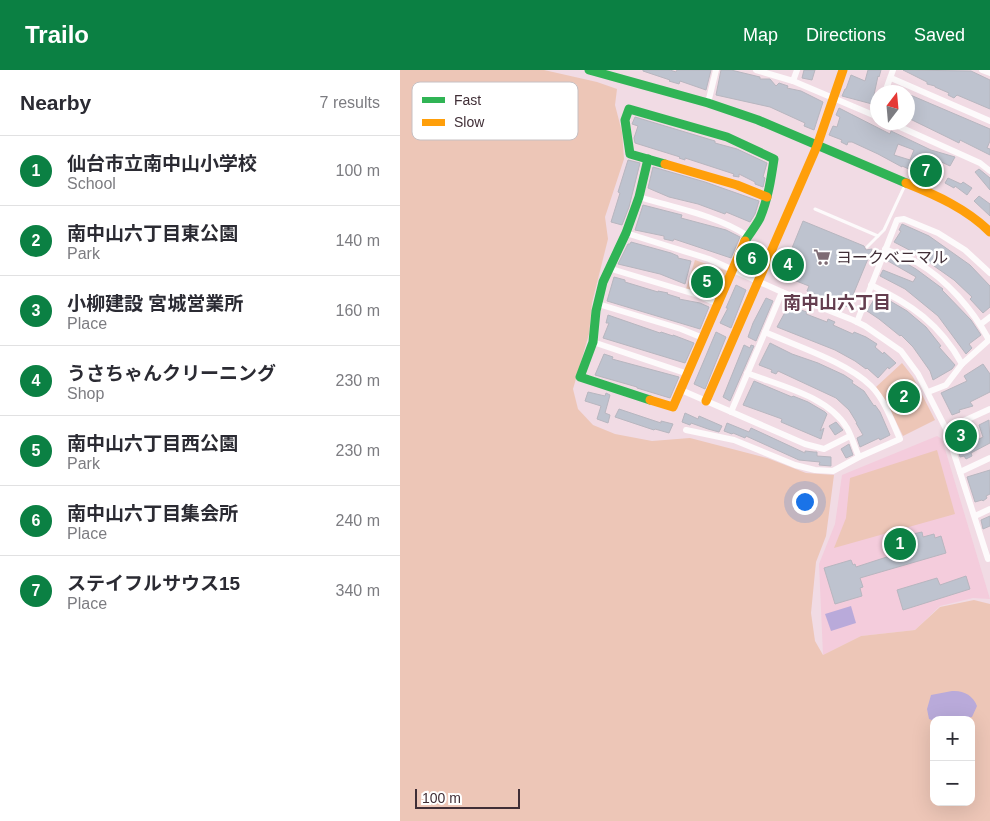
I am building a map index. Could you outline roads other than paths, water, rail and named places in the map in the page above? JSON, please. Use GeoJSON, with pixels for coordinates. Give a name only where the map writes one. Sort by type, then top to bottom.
{"type":"FeatureCollection","features":[{"type":"Feature","properties":{"kind":"street"},"geometry":{"type":"LineString","coordinates":[[589,70],[708,103],[758,120],[934,194],[979,221],[990,232]]}},
{"type":"Feature","properties":{"kind":"street"},"geometry":{"type":"LineString","coordinates":[[708,103],[716,70]]}},
{"type":"Feature","properties":{"kind":"street"},"geometry":{"type":"LineString","coordinates":[[757,70],[793,81],[870,112]]}},
{"type":"Feature","properties":{"kind":"street"},"geometry":{"type":"LineString","coordinates":[[793,81],[797,70]]}},
{"type":"Feature","properties":{"kind":"street"},"geometry":{"type":"LineString","coordinates":[[706,401],[817,146],[844,70]]}},
{"type":"Feature","properties":{"kind":"street"},"geometry":{"type":"LineString","coordinates":[[888,85],[893,70]]}},
{"type":"Feature","properties":{"kind":"street"},"geometry":{"type":"LineString","coordinates":[[982,70],[990,73]]}},
{"type":"Feature","properties":{"kind":"street"},"geometry":{"type":"LineString","coordinates":[[890,78],[990,121]]}},
{"type":"Feature","properties":{"kind":"street"},"geometry":{"type":"LineString","coordinates":[[648,159],[626,233],[603,282],[596,311],[593,342],[580,377],[672,407],[688,374],[732,269],[748,236],[759,220],[768,197],[774,159],[727,137],[629,109],[625,120],[630,154],[648,159],[737,185],[768,197]]}},
{"type":"Feature","properties":{"kind":"street"},"geometry":{"type":"LineString","coordinates":[[907,130],[980,163],[990,171]]}},
{"type":"Feature","properties":{"kind":"street"},"geometry":{"type":"LineString","coordinates":[[638,197],[735,227],[748,236]]}},
{"type":"Feature","properties":{"kind":"street"},"geometry":{"type":"LineString","coordinates":[[857,322],[897,220],[904,218],[938,233],[965,250],[990,273]]}},
{"type":"Feature","properties":{"kind":"street"},"geometry":{"type":"LineString","coordinates":[[626,233],[709,259],[782,292],[857,322],[901,351],[918,374],[946,429],[988,559],[990,558]]}},
{"type":"Feature","properties":{"kind":"street"},"geometry":{"type":"LineString","coordinates":[[885,249],[918,263],[948,286],[966,304],[989,340],[962,364],[946,385],[928,392]]}},
{"type":"Feature","properties":{"kind":"street"},"geometry":{"type":"LineString","coordinates":[[608,268],[698,295],[718,304]]}},
{"type":"Feature","properties":{"kind":"street"},"geometry":{"type":"LineString","coordinates":[[872,284],[919,311],[953,346],[962,364]]}},
{"type":"Feature","properties":{"kind":"street"},"geometry":{"type":"LineString","coordinates":[[731,412],[782,292]]}},
{"type":"Feature","properties":{"kind":"street"},"geometry":{"type":"LineString","coordinates":[[598,304],[681,329],[703,338]]}},
{"type":"Feature","properties":{"kind":"street"},"geometry":{"type":"LineString","coordinates":[[980,324],[990,317]]}},
{"type":"Feature","properties":{"kind":"street"},"geometry":{"type":"LineString","coordinates":[[686,430],[734,440],[795,465],[815,470],[833,471],[900,439],[888,412],[872,386],[849,369],[765,332]]}},
{"type":"Feature","properties":{"kind":"street"},"geometry":{"type":"LineString","coordinates":[[593,342],[688,374]]}},
{"type":"Feature","properties":{"kind":"street"},"geometry":{"type":"LineString","coordinates":[[747,373],[819,401],[834,413],[847,428],[859,457]]}},
{"type":"Feature","properties":{"kind":"street"},"geometry":{"type":"LineString","coordinates":[[681,390],[805,444],[824,449],[850,436]]}},
{"type":"Feature","properties":{"kind":"street"},"geometry":{"type":"LineString","coordinates":[[946,429],[990,408]]}},
{"type":"Feature","properties":{"kind":"street"},"geometry":{"type":"LineString","coordinates":[[960,472],[990,458]]}},
{"type":"Feature","properties":{"kind":"street"},"geometry":{"type":"LineString","coordinates":[[975,516],[990,509]]}},
{"type":"Feature","properties":{"kind":"lane"},"geometry":{"type":"LineString","coordinates":[[867,247],[884,230],[906,182]]}},
{"type":"Feature","properties":{"kind":"lane"},"geometry":{"type":"LineString","coordinates":[[815,209],[878,236]]}},
{"type":"Feature","properties":{"kind":"place","name":"ステイフルサウス15"},"geometry":{"type":"Point","coordinates":[926,171]}},
{"type":"Feature","properties":{"kind":"place","name":"ヨークベニマル"},"geometry":{"type":"Point","coordinates":[822,257]}},
{"type":"Feature","properties":{"kind":"place","name":"南中山六丁目集会所"},"geometry":{"type":"Point","coordinates":[752,259]}},
{"type":"Feature","properties":{"kind":"place","name":"うさちゃんクリーニング"},"geometry":{"type":"Point","coordinates":[788,265]}},
{"type":"Feature","properties":{"kind":"place","name":"南中山六丁目西公園"},"geometry":{"type":"Point","coordinates":[707,282]}},
{"type":"Feature","properties":{"kind":"place","name":"南中山六丁目東公園"},"geometry":{"type":"Point","coordinates":[904,397]}},
{"type":"Feature","properties":{"kind":"place","name":"小柳建設 宮城営業所"},"geometry":{"type":"Point","coordinates":[961,436]}},
{"type":"Feature","properties":{"kind":"place","name":"仙台市立南中山小学校"},"geometry":{"type":"Point","coordinates":[900,544]}},
{"type":"Feature","properties":{"kind":"district","name":"南中山六丁目"},"geometry":{"type":"Point","coordinates":[837,303]}}]}
